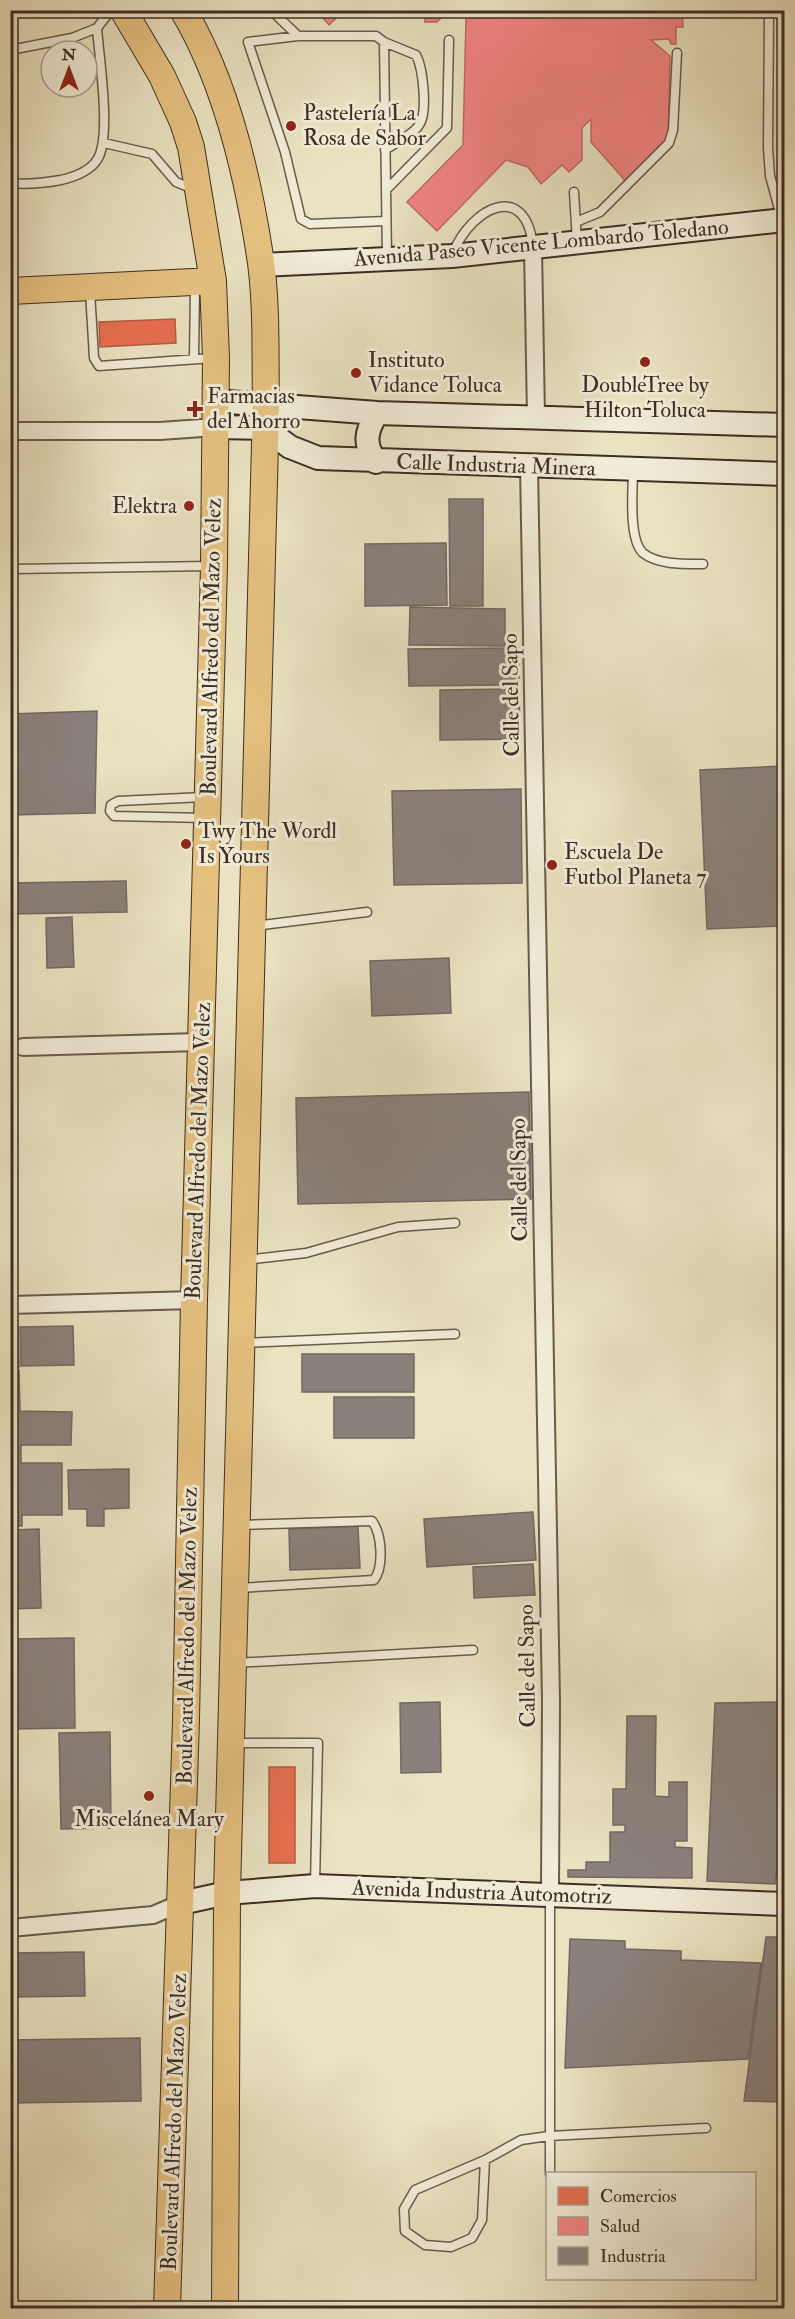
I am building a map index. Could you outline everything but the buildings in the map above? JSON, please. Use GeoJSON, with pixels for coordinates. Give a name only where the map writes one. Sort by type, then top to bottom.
{"type":"FeatureCollection","features":[{"type":"Feature","properties":{"kind":"main road","name":"Boulevard Alfredo del Mazo Velez"},"geometry":{"type":"LineString","coordinates":[[123,10],[162,76],[183,122],[200,192],[205,358],[216,401],[214,566],[200,1042],[181,1903],[167,2308]]}},
{"type":"Feature","properties":{"kind":"main road","name":"Boulevard Alfredo del Mazo Velez"},"geometry":{"type":"LineString","coordinates":[[183,10],[216,80],[233,132],[261,265],[265,417],[254,926],[236,1525],[233,1743],[227,1893],[225,2308]]}},
{"type":"Feature","properties":{"kind":"main road","name":"Avenida Paseo Vicente Lombardo Toledano"},"geometry":{"type":"LineString","coordinates":[[261,265],[452,256],[533,248],[576,232],[783,220]]}},
{"type":"Feature","properties":{"kind":"main road"},"geometry":{"type":"LineString","coordinates":[[10,291],[204,282]]}},
{"type":"Feature","properties":{"kind":"main road"},"geometry":{"type":"LineString","coordinates":[[216,401],[265,417]]}},
{"type":"Feature","properties":{"kind":"main road"},"geometry":{"type":"LineString","coordinates":[[376,462],[366,440],[368,427],[377,412]]}},
{"type":"Feature","properties":{"kind":"main road"},"geometry":{"type":"LineString","coordinates":[[216,427],[265,417],[377,412],[784,425]]}},
{"type":"Feature","properties":{"kind":"main road","name":"Calle Industria Minera"},"geometry":{"type":"LineString","coordinates":[[265,417],[290,447],[318,458],[376,462],[784,474]]}},
{"type":"Feature","properties":{"kind":"main road","name":"Avenida Industria Automotriz"},"geometry":{"type":"LineString","coordinates":[[181,1903],[227,1893],[315,1886],[784,1904]]}},
{"type":"Feature","properties":{"kind":"street"},"geometry":{"type":"LineString","coordinates":[[533,248],[536,417]]}},
{"type":"Feature","properties":{"kind":"street"},"geometry":{"type":"LineString","coordinates":[[10,431],[160,431],[216,427]]}},
{"type":"Feature","properties":{"kind":"street","name":"Calle del Sapo"},"geometry":{"type":"LineString","coordinates":[[529,466],[550,1665],[550,1894]]}},
{"type":"Feature","properties":{"kind":"street"},"geometry":{"type":"LineString","coordinates":[[23,1047],[200,1042]]}},
{"type":"Feature","properties":{"kind":"street"},"geometry":{"type":"LineString","coordinates":[[10,1305],[194,1300]]}},
{"type":"Feature","properties":{"kind":"street"},"geometry":{"type":"LineString","coordinates":[[10,1928],[153,1916],[181,1903]]}},
{"type":"Feature","properties":{"kind":"lane"},"geometry":{"type":"LineString","coordinates":[[10,50],[72,38],[97,28],[111,10]]}},
{"type":"Feature","properties":{"kind":"lane"},"geometry":{"type":"LineString","coordinates":[[271,10],[298,36]]}},
{"type":"Feature","properties":{"kind":"lane"},"geometry":{"type":"LineString","coordinates":[[769,10],[768,148],[770,177],[780,189],[783,220]]}},
{"type":"Feature","properties":{"kind":"lane"},"geometry":{"type":"LineString","coordinates":[[10,183],[23,185],[70,178],[97,160],[104,143],[97,28]]}},
{"type":"Feature","properties":{"kind":"lane"},"geometry":{"type":"LineString","coordinates":[[385,150],[419,125],[423,104],[422,73],[416,56],[376,36],[298,36],[247,44],[279,133],[299,215],[304,222],[310,224],[387,221]]}},
{"type":"Feature","properties":{"kind":"lane"},"geometry":{"type":"LineString","coordinates":[[386,190],[447,128],[449,40]]}},
{"type":"Feature","properties":{"kind":"lane"},"geometry":{"type":"LineString","coordinates":[[384,42],[387,260]]}},
{"type":"Feature","properties":{"kind":"lane"},"geometry":{"type":"LineString","coordinates":[[576,232],[600,212],[669,143],[673,130],[677,53]]}},
{"type":"Feature","properties":{"kind":"lane"},"geometry":{"type":"LineString","coordinates":[[104,143],[152,154],[176,182],[200,192]]}},
{"type":"Feature","properties":{"kind":"lane"},"geometry":{"type":"LineString","coordinates":[[574,192],[576,232]]}},
{"type":"Feature","properties":{"kind":"lane"},"geometry":{"type":"LineString","coordinates":[[452,256],[470,224],[481,213],[494,208],[511,207],[524,216],[531,231],[533,248]]}},
{"type":"Feature","properties":{"kind":"lane"},"geometry":{"type":"LineString","coordinates":[[90,287],[94,358],[97,365],[205,358]]}},
{"type":"Feature","properties":{"kind":"lane"},"geometry":{"type":"LineString","coordinates":[[633,469],[633,525],[637,542],[643,552],[660,560],[703,564]]}},
{"type":"Feature","properties":{"kind":"lane"},"geometry":{"type":"LineString","coordinates":[[13,569],[214,566]]}},
{"type":"Feature","properties":{"kind":"lane"},"geometry":{"type":"LineString","coordinates":[[118,801],[207,808],[114,816],[110,811],[111,805],[118,801]]}},
{"type":"Feature","properties":{"kind":"lane"},"geometry":{"type":"LineString","coordinates":[[254,926],[367,912]]}},
{"type":"Feature","properties":{"kind":"lane"},"geometry":{"type":"LineString","coordinates":[[245,1260],[306,1252],[398,1227],[455,1223]]}},
{"type":"Feature","properties":{"kind":"lane"},"geometry":{"type":"LineString","coordinates":[[242,1343],[455,1334]]}},
{"type":"Feature","properties":{"kind":"lane"},"geometry":{"type":"LineString","coordinates":[[235,1588],[374,1580],[379,1574],[379,1530],[372,1521],[236,1525]]}},
{"type":"Feature","properties":{"kind":"lane"},"geometry":{"type":"LineString","coordinates":[[234,1663],[473,1650]]}},
{"type":"Feature","properties":{"kind":"lane"},"geometry":{"type":"LineString","coordinates":[[233,1743],[318,1743],[315,1886]]}},
{"type":"Feature","properties":{"kind":"lane"},"geometry":{"type":"LineString","coordinates":[[550,1894],[550,2172]]}},
{"type":"Feature","properties":{"kind":"lane"},"geometry":{"type":"LineString","coordinates":[[484,2160],[482,2220],[472,2238],[451,2247],[425,2245],[405,2231],[404,2209],[415,2190],[484,2160],[521,2140],[549,2136],[706,2128]]}},
{"type":"Feature","properties":{"kind":"place","name":"Pastelería La Rosa de Sabor"},"geometry":{"type":"Point","coordinates":[291,126]}},
{"type":"Feature","properties":{"kind":"place","name":"DoubleTree by Hilton Toluca"},"geometry":{"type":"Point","coordinates":[645,362]}},
{"type":"Feature","properties":{"kind":"place","name":"Instituto Vidance Toluca"},"geometry":{"type":"Point","coordinates":[356,373]}},
{"type":"Feature","properties":{"kind":"place","name":"Farmacias del Ahorro"},"geometry":{"type":"Point","coordinates":[195,409]}},
{"type":"Feature","properties":{"kind":"place","name":"Elektra"},"geometry":{"type":"Point","coordinates":[189,506]}},
{"type":"Feature","properties":{"kind":"place","name":"Twy The Wordl Is Yours"},"geometry":{"type":"Point","coordinates":[186,844]}},
{"type":"Feature","properties":{"kind":"place","name":"Escuela De Futbol Planeta 7"},"geometry":{"type":"Point","coordinates":[552,865]}},
{"type":"Feature","properties":{"kind":"place","name":"Miscelánea Mary"},"geometry":{"type":"Point","coordinates":[149,1796]}}]}
